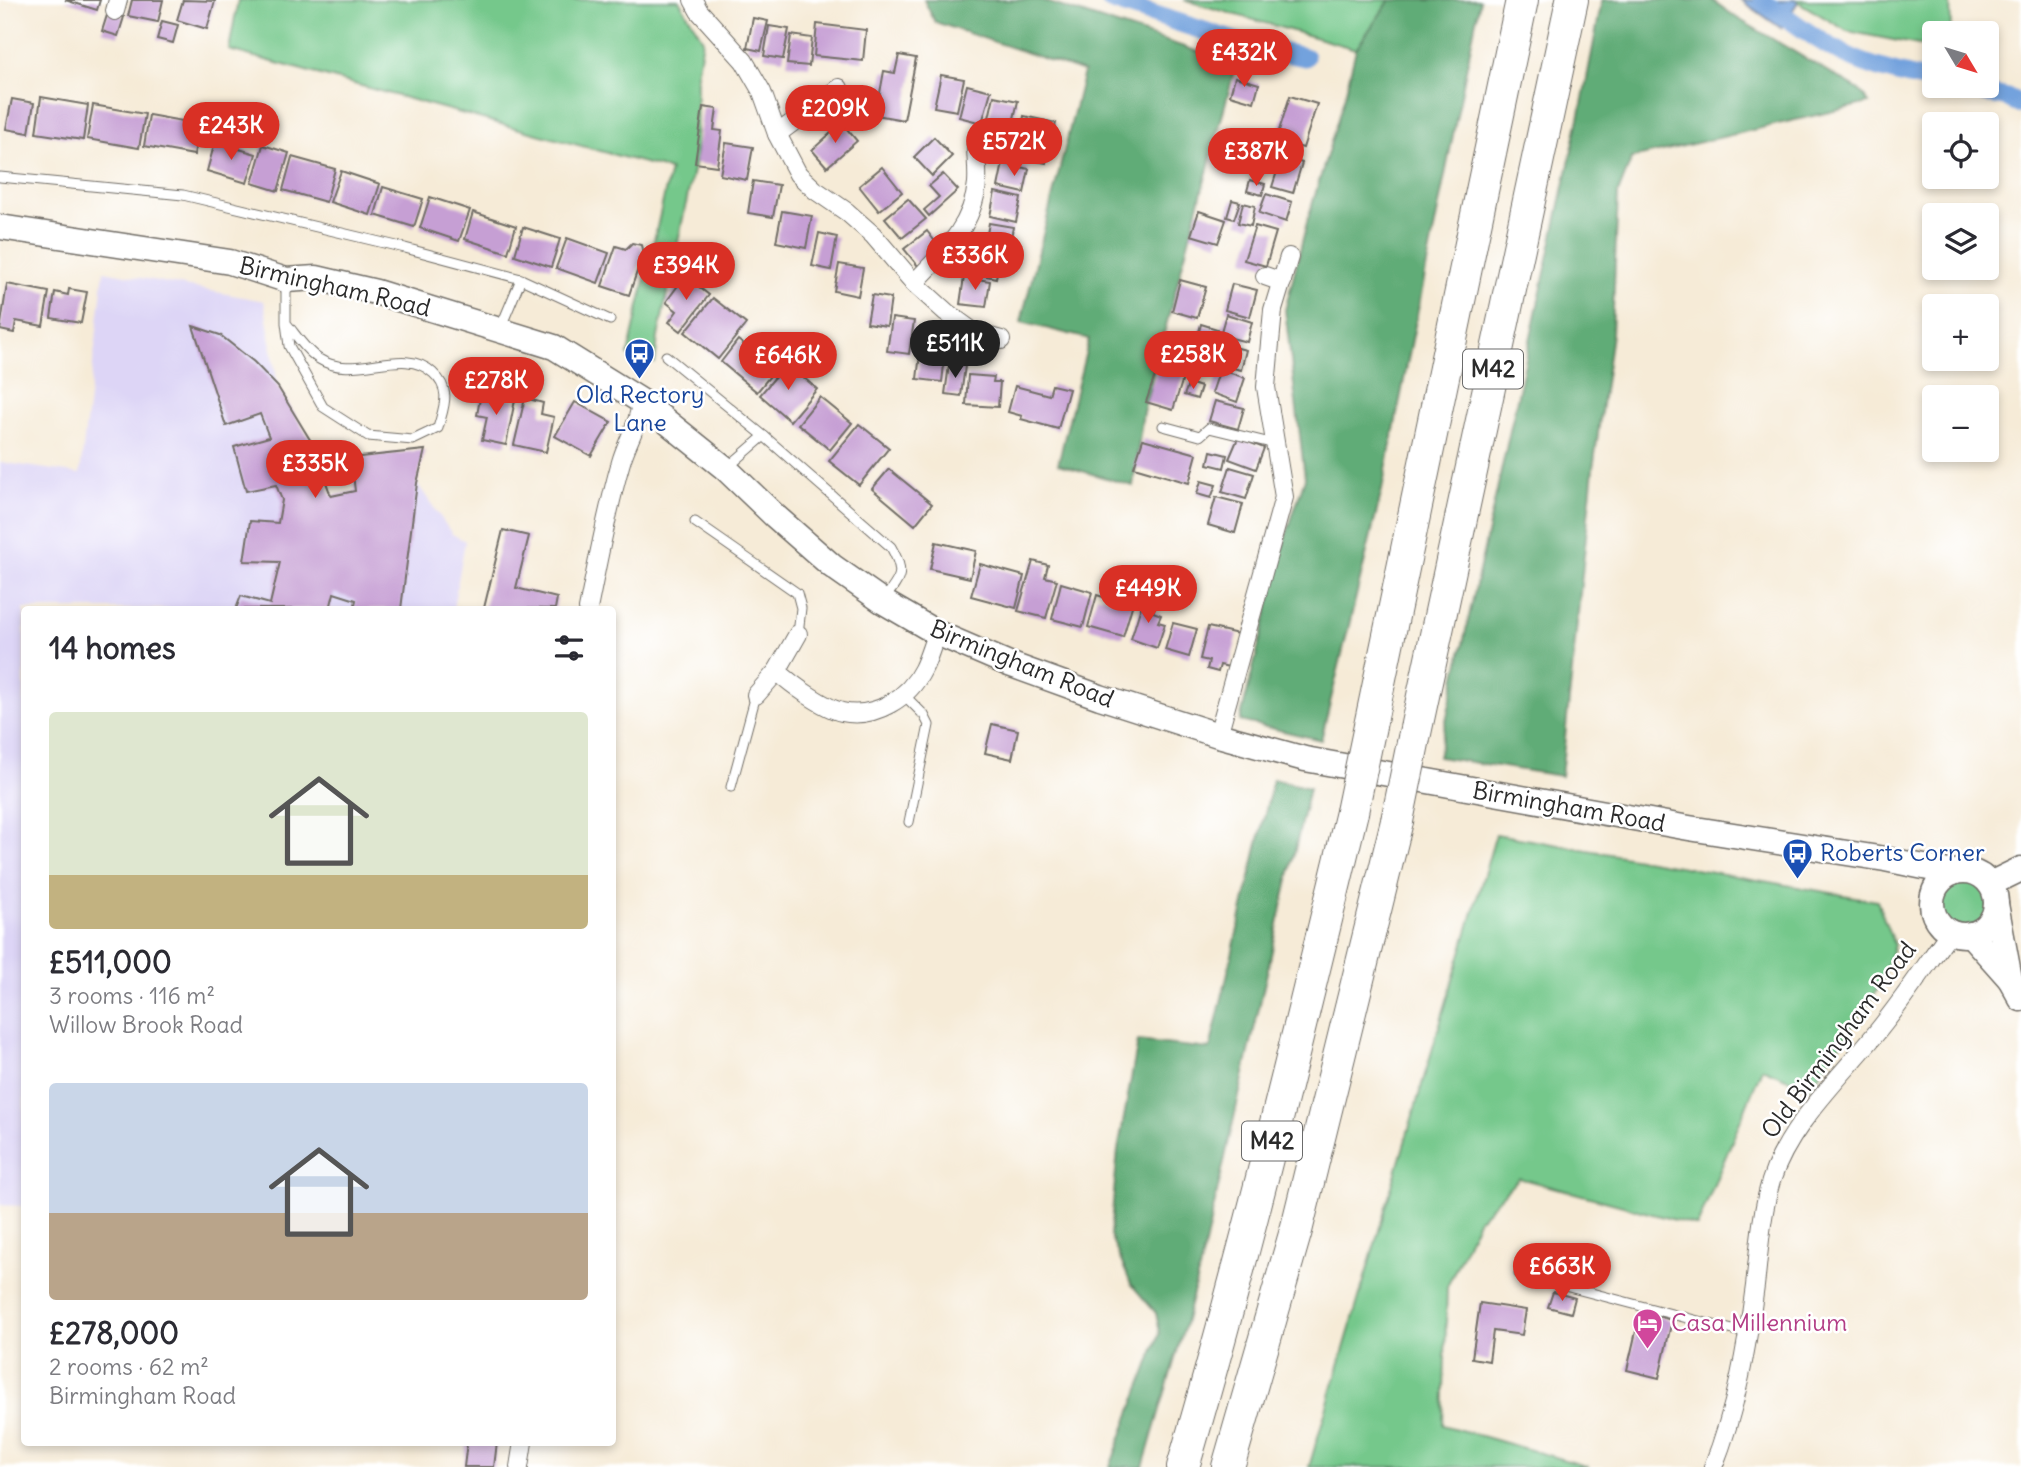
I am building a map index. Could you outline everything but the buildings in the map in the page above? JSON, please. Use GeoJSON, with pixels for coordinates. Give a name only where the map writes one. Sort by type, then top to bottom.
{"type":"FeatureCollection","features":[{"type":"Feature","properties":{"kind":"highway","name":"M42"},"geometry":{"type":"LineString","coordinates":[[1183,1467],[1218,1348],[1277,1124],[1352,812],[1522,0]]}},
{"type":"Feature","properties":{"kind":"highway","name":"M42"},"geometry":{"type":"LineString","coordinates":[[1228,1467],[1297,1227],[1397,821],[1572,0]]}},
{"type":"Feature","properties":{"kind":"main road","name":"Birmingham Road"},"geometry":{"type":"LineString","coordinates":[[0,227],[230,262],[286,280],[316,278],[376,292],[554,347],[641,401],[726,469],[832,566],[882,601],[937,633],[1009,664],[1100,697],[1218,735],[1305,759],[1953,873]]}},
{"type":"Feature","properties":{"kind":"main road"},"geometry":{"type":"LineString","coordinates":[[1885,859],[1932,900]]}},
{"type":"Feature","properties":{"kind":"main road"},"geometry":{"type":"LineString","coordinates":[[1960,933],[1984,928],[1991,921],[1993,894],[2021,869]]}},
{"type":"Feature","properties":{"kind":"main road"},"geometry":{"type":"LineString","coordinates":[[1963,871],[1978,874],[1993,894],[2016,989],[1960,933],[1937,920],[1932,900],[1938,884],[1953,873],[1963,871]]}},
{"type":"Feature","properties":{"kind":"street"},"geometry":{"type":"LineString","coordinates":[[696,5],[744,61],[762,92],[777,134],[798,174],[873,235],[914,283],[946,312],[975,333],[1001,340]]}},
{"type":"Feature","properties":{"kind":"street"},"geometry":{"type":"LineString","coordinates":[[777,134],[839,88]]}},
{"type":"Feature","properties":{"kind":"street"},"geometry":{"type":"LineString","coordinates":[[914,283],[958,237],[972,208],[977,181],[976,144]]}},
{"type":"Feature","properties":{"kind":"street"},"geometry":{"type":"LineString","coordinates":[[1218,735],[1284,497],[1266,387],[1273,279],[1289,257]]}},
{"type":"Feature","properties":{"kind":"street"},"geometry":{"type":"LineString","coordinates":[[589,606],[610,504],[622,458],[640,416],[641,401]]}},
{"type":"Feature","properties":{"kind":"street"},"geometry":{"type":"LineString","coordinates":[[777,671],[793,685],[841,712],[871,712],[897,701],[903,694],[923,670],[937,633]]}},
{"type":"Feature","properties":{"kind":"street"},"geometry":{"type":"LineString","coordinates":[[756,695],[777,671],[798,634]]}},
{"type":"Feature","properties":{"kind":"street","name":"Old Birmingham Road"},"geometry":{"type":"LineString","coordinates":[[1713,1467],[1732,1411],[1748,1334],[1763,1221],[1771,1182],[1782,1155],[1797,1129],[1960,933]]}},
{"type":"Feature","properties":{"kind":"street"},"geometry":{"type":"LineString","coordinates":[[520,1467],[523,1446]]}},
{"type":"Feature","properties":{"kind":"lane"},"geometry":{"type":"LineString","coordinates":[[0,177],[183,195],[405,248],[521,279],[610,320]]}},
{"type":"Feature","properties":{"kind":"lane"},"geometry":{"type":"LineString","coordinates":[[500,330],[521,279]]}},
{"type":"Feature","properties":{"kind":"lane"},"geometry":{"type":"LineString","coordinates":[[286,280],[286,323],[289,346],[323,407],[368,436],[413,440],[438,428],[445,402],[444,385],[433,372],[421,364],[407,361],[359,368],[319,360],[286,323]]}},
{"type":"Feature","properties":{"kind":"lane"},"geometry":{"type":"LineString","coordinates":[[666,356],[764,436],[891,547],[900,564],[899,581],[882,601]]}},
{"type":"Feature","properties":{"kind":"lane"},"geometry":{"type":"LineString","coordinates":[[1163,426],[1200,436],[1209,428],[1275,444]]}},
{"type":"Feature","properties":{"kind":"lane"},"geometry":{"type":"LineString","coordinates":[[726,469],[764,436]]}},
{"type":"Feature","properties":{"kind":"lane"},"geometry":{"type":"LineString","coordinates":[[695,522],[797,593],[802,608],[798,634]]}},
{"type":"Feature","properties":{"kind":"lane"},"geometry":{"type":"LineString","coordinates":[[903,694],[924,715],[929,725],[909,822]]}},
{"type":"Feature","properties":{"kind":"lane"},"geometry":{"type":"LineString","coordinates":[[731,787],[756,695]]}},
{"type":"Feature","properties":{"kind":"lane"},"geometry":{"type":"LineString","coordinates":[[1519,1274],[1748,1334]]}},
{"type":"Feature","properties":{"kind":"shaded area"},"geometry":{"type":"Polygon","coordinates":[[[104,271],[264,301],[278,387],[312,443],[331,496],[417,483],[452,534],[465,541],[454,606],[21,606],[21,1206],[0,1205],[0,462],[80,474],[104,271]]]}},
{"type":"Feature","properties":{"kind":"green space"},"geometry":{"type":"Polygon","coordinates":[[[238,0],[679,0],[703,40],[697,75],[696,156],[658,337],[655,363],[628,355],[670,170],[229,50],[238,0]]]}},
{"type":"Feature","properties":{"kind":"green space"},"geometry":{"type":"Polygon","coordinates":[[[924,0],[1041,0],[1236,64],[1143,412],[1133,486],[1058,464],[1089,339],[1021,322],[1084,72],[935,22],[924,0]]]}},
{"type":"Feature","properties":{"kind":"green space"},"geometry":{"type":"Polygon","coordinates":[[[1184,0],[1390,0],[1356,49],[1184,0]]]}},
{"type":"Feature","properties":{"kind":"green space"},"geometry":{"type":"Polygon","coordinates":[[[1390,0],[1480,0],[1382,490],[1321,740],[1240,721],[1286,536],[1305,478],[1285,310],[1356,49],[1390,0]]]}},
{"type":"Feature","properties":{"kind":"green space"},"geometry":{"type":"Polygon","coordinates":[[[1602,0],[1712,0],[1737,18],[1859,90],[1869,103],[1632,158],[1618,193],[1612,334],[1593,469],[1561,776],[1438,757],[1581,109],[1602,0]]]}},
{"type":"Feature","properties":{"kind":"green space"},"geometry":{"type":"Polygon","coordinates":[[[1795,0],[1950,0],[1951,21],[1922,21],[1922,46],[1847,31],[1795,0]]]}},
{"type":"Feature","properties":{"kind":"green space"},"geometry":{"type":"Polygon","coordinates":[[[1273,779],[1309,788],[1201,1263],[1143,1467],[1110,1467],[1160,1333],[1156,1313],[1131,1284],[1110,1235],[1118,1150],[1138,1041],[1210,1049],[1273,779]]]}},
{"type":"Feature","properties":{"kind":"green space"},"geometry":{"type":"Polygon","coordinates":[[[1496,834],[1877,901],[1894,945],[1881,984],[1810,1088],[1762,1068],[1697,1226],[1519,1178],[1478,1220],[1447,1287],[1443,1425],[1589,1467],[1309,1467],[1496,834]]]}},
{"type":"Feature","properties":{"kind":"green space"},"geometry":{"type":"Polygon","coordinates":[[[1964,878],[1974,880],[1982,886],[1988,894],[1988,914],[1982,922],[1974,928],[1964,930],[1954,928],[1946,922],[1940,914],[1938,904],[1940,894],[1946,886],[1954,880],[1964,878]]]}},
{"type":"Feature","properties":{"kind":"water"},"geometry":{"type":"Polygon","coordinates":[[[1741,0],[1795,0],[1798,2],[1781,28],[1741,0]]]}},
{"type":"Feature","properties":{"kind":"waterway"},"geometry":{"type":"LineString","coordinates":[[1110,0],[1247,45],[1305,57]]}},
{"type":"Feature","properties":{"kind":"waterway"},"geometry":{"type":"LineString","coordinates":[[1762,0],[1815,37],[1850,57],[1922,79]]}},
{"type":"Feature","properties":{"kind":"waterway"},"geometry":{"type":"LineString","coordinates":[[1999,96],[2021,104]]}},
{"type":"Feature","properties":{"kind":"place","name":"Old Rectory Lane"},"geometry":{"type":"Point","coordinates":[640,380]}},
{"type":"Feature","properties":{"kind":"place","name":"Roberts Corner"},"geometry":{"type":"Point","coordinates":[1797,880]}},
{"type":"Feature","properties":{"kind":"place","name":"Casa Millennium"},"geometry":{"type":"Point","coordinates":[1648,1350]}}]}
